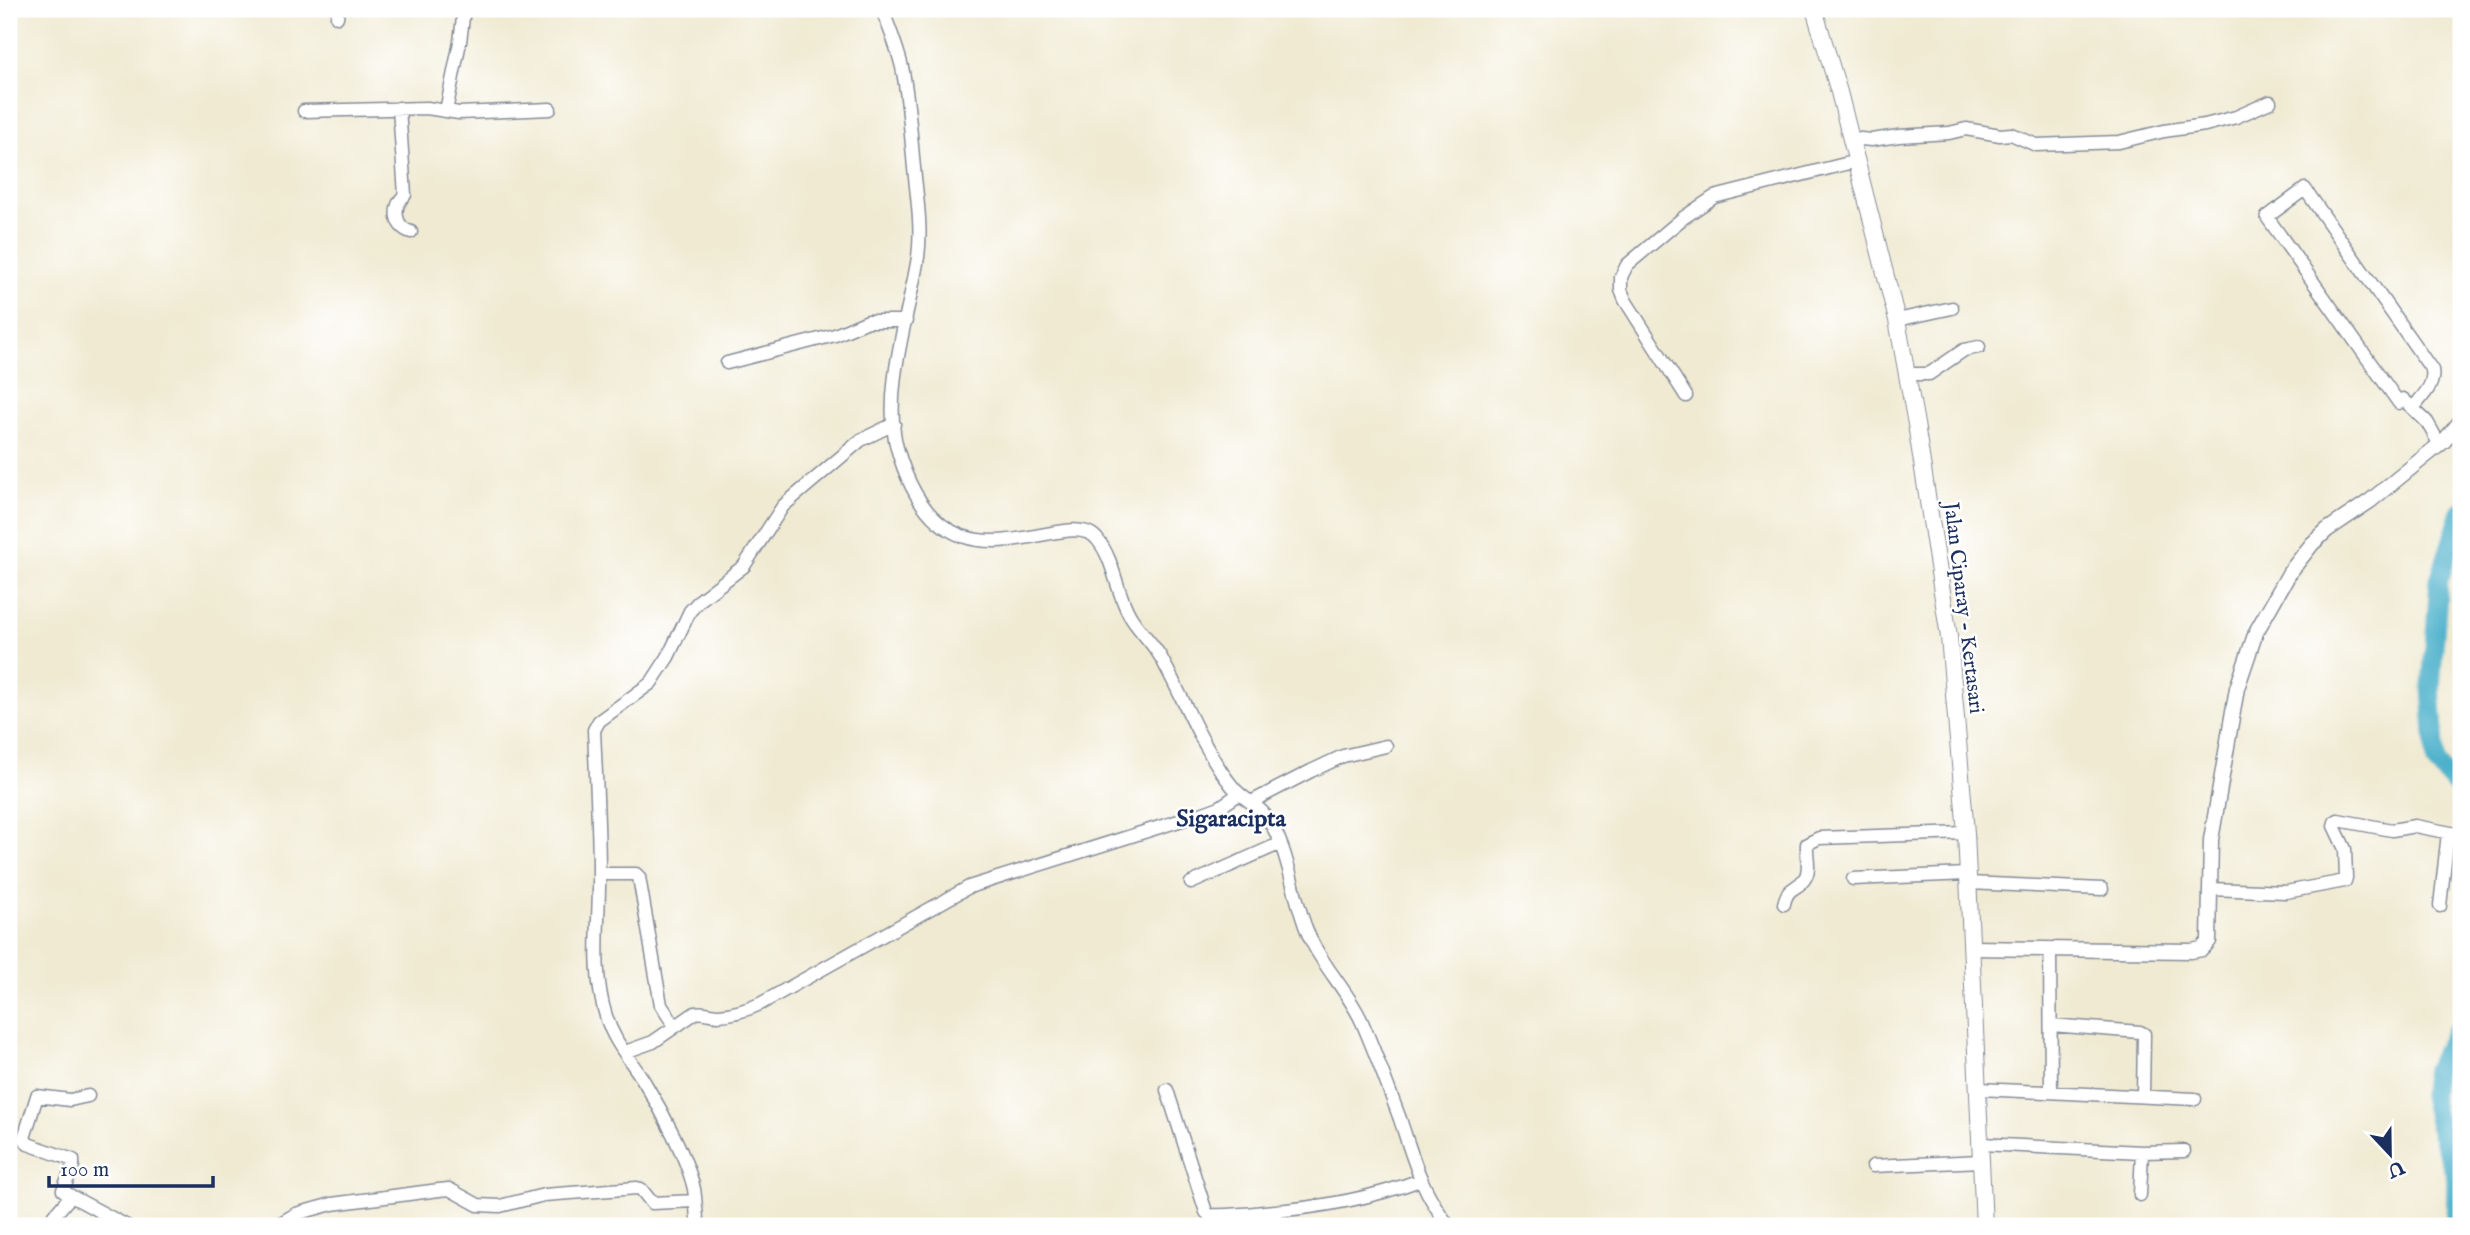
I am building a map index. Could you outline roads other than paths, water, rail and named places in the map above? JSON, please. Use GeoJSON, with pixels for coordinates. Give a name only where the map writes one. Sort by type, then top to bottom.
{"type":"FeatureCollection","features":[{"type":"Feature","properties":{"kind":"main road","name":"Jalan Ciparay - Kertasari"},"geometry":{"type":"LineString","coordinates":[[1814,9],[1851,138],[1897,320],[1949,637],[1968,879],[1984,1226]]}},
{"type":"Feature","properties":{"kind":"street"},"geometry":{"type":"LineString","coordinates":[[446,111],[464,9]]}},
{"type":"Feature","properties":{"kind":"street"},"geometry":{"type":"LineString","coordinates":[[882,9],[902,70],[912,132],[919,216],[918,255],[898,349],[894,425],[897,446],[922,504],[948,531],[969,539],[991,542],[1023,540],[1079,530],[1088,531],[1096,537],[1109,562],[1128,613],[1159,655],[1200,737],[1238,794],[1265,815],[1279,844],[1296,905],[1311,942],[1360,1019],[1420,1180],[1433,1206],[1449,1226]]}},
{"type":"Feature","properties":{"kind":"street"},"geometry":{"type":"LineString","coordinates":[[1851,138],[1871,140],[1966,129],[2000,135],[2011,134],[2036,145],[2119,142],[2236,117],[2270,102]]}},
{"type":"Feature","properties":{"kind":"street"},"geometry":{"type":"LineString","coordinates":[[399,108],[405,195],[397,205],[396,214],[398,223],[407,232],[411,232]]}},
{"type":"Feature","properties":{"kind":"street"},"geometry":{"type":"LineString","coordinates":[[304,111],[428,108],[459,113],[550,109]]}},
{"type":"Feature","properties":{"kind":"street"},"geometry":{"type":"LineString","coordinates":[[1686,396],[1625,300],[1621,290],[1621,277],[1627,265],[1683,218],[1714,197],[1857,161]]}},
{"type":"Feature","properties":{"kind":"street"},"geometry":{"type":"LineString","coordinates":[[2413,408],[2432,384],[2432,370],[2305,189],[2267,217],[2399,403],[2403,399],[2413,408],[2427,422],[2440,444]]}},
{"type":"Feature","properties":{"kind":"street"},"geometry":{"type":"LineString","coordinates":[[1897,320],[1952,308]]}},
{"type":"Feature","properties":{"kind":"street"},"geometry":{"type":"LineString","coordinates":[[727,363],[835,335],[868,321],[906,321]]}},
{"type":"Feature","properties":{"kind":"street"},"geometry":{"type":"LineString","coordinates":[[1907,374],[1929,374],[1964,350],[1979,347]]}},
{"type":"Feature","properties":{"kind":"street"},"geometry":{"type":"LineString","coordinates":[[1972,948],[2197,951],[2209,941],[2211,840],[2224,752],[2236,688],[2256,632],[2290,572],[2312,544],[2440,444],[2461,421]]}},
{"type":"Feature","properties":{"kind":"street"},"geometry":{"type":"LineString","coordinates":[[698,1226],[693,1187],[677,1144],[647,1085],[625,1052],[619,1048],[606,1016],[600,989],[594,730],[596,725],[651,683],[668,657],[690,611],[744,566],[783,506],[861,440],[894,425]]}},
{"type":"Feature","properties":{"kind":"street"},"geometry":{"type":"LineString","coordinates":[[1251,802],[1343,756],[1386,746]]}},
{"type":"Feature","properties":{"kind":"street"},"geometry":{"type":"LineString","coordinates":[[625,1052],[653,1042],[674,1025],[700,1011],[716,1015],[745,1010],[760,1004],[970,887],[1201,814],[1220,807],[1238,794]]}},
{"type":"Feature","properties":{"kind":"street"},"geometry":{"type":"LineString","coordinates":[[2211,889],[2286,892],[2345,881],[2346,852],[2334,826],[2338,820],[2392,830],[2415,826],[2455,834],[2440,906]]}},
{"type":"Feature","properties":{"kind":"street"},"geometry":{"type":"LineString","coordinates":[[1784,904],[1786,894],[1806,878],[1807,844],[1811,841],[1819,838],[1965,833]]}},
{"type":"Feature","properties":{"kind":"street"},"geometry":{"type":"LineString","coordinates":[[1191,883],[1279,844]]}},
{"type":"Feature","properties":{"kind":"street"},"geometry":{"type":"LineString","coordinates":[[599,874],[636,874],[639,877],[661,1004],[674,1025]]}},
{"type":"Feature","properties":{"kind":"street"},"geometry":{"type":"LineString","coordinates":[[1853,879],[1968,879],[2102,889]]}},
{"type":"Feature","properties":{"kind":"street"},"geometry":{"type":"LineString","coordinates":[[2050,950],[2051,1092]]}},
{"type":"Feature","properties":{"kind":"street"},"geometry":{"type":"LineString","coordinates":[[2050,1025],[2144,1034],[2143,1096]]}},
{"type":"Feature","properties":{"kind":"street"},"geometry":{"type":"LineString","coordinates":[[1979,1089],[2195,1099]]}},
{"type":"Feature","properties":{"kind":"street"},"geometry":{"type":"LineString","coordinates":[[1167,1090],[1209,1215],[1302,1209],[1333,1204],[1420,1180]]}},
{"type":"Feature","properties":{"kind":"street"},"geometry":{"type":"LineString","coordinates":[[88,1096],[70,1100],[37,1096],[24,1138],[28,1144],[73,1160],[63,1189],[127,1226]]}},
{"type":"Feature","properties":{"kind":"street"},"geometry":{"type":"LineString","coordinates":[[1981,1144],[2142,1152],[2184,1151]]}},
{"type":"Feature","properties":{"kind":"street"},"geometry":{"type":"LineString","coordinates":[[2140,1195],[2142,1152]]}},
{"type":"Feature","properties":{"kind":"street"},"geometry":{"type":"LineString","coordinates":[[1873,1166],[1981,1161]]}},
{"type":"Feature","properties":{"kind":"street"},"geometry":{"type":"LineString","coordinates":[[276,1226],[296,1214],[332,1204],[449,1189],[478,1205],[500,1206],[544,1195],[637,1188],[641,1189],[652,1203],[695,1201]]}},
{"type":"Feature","properties":{"kind":"street"},"geometry":{"type":"LineString","coordinates":[[45,1226],[71,1196]]}},
{"type":"Feature","properties":{"kind":"waterway"},"geometry":{"type":"LineString","coordinates":[[2461,512],[2439,580],[2431,688],[2436,763],[2461,791]]}},
{"type":"Feature","properties":{"kind":"waterway"},"geometry":{"type":"LineString","coordinates":[[2455,1226],[2456,1177],[2431,1095],[2435,1070],[2455,1032],[2461,1031]]}},
{"type":"Feature","properties":{"kind":"district","name":"Sigaracipta"},"geometry":{"type":"Point","coordinates":[1231,819]}}]}
